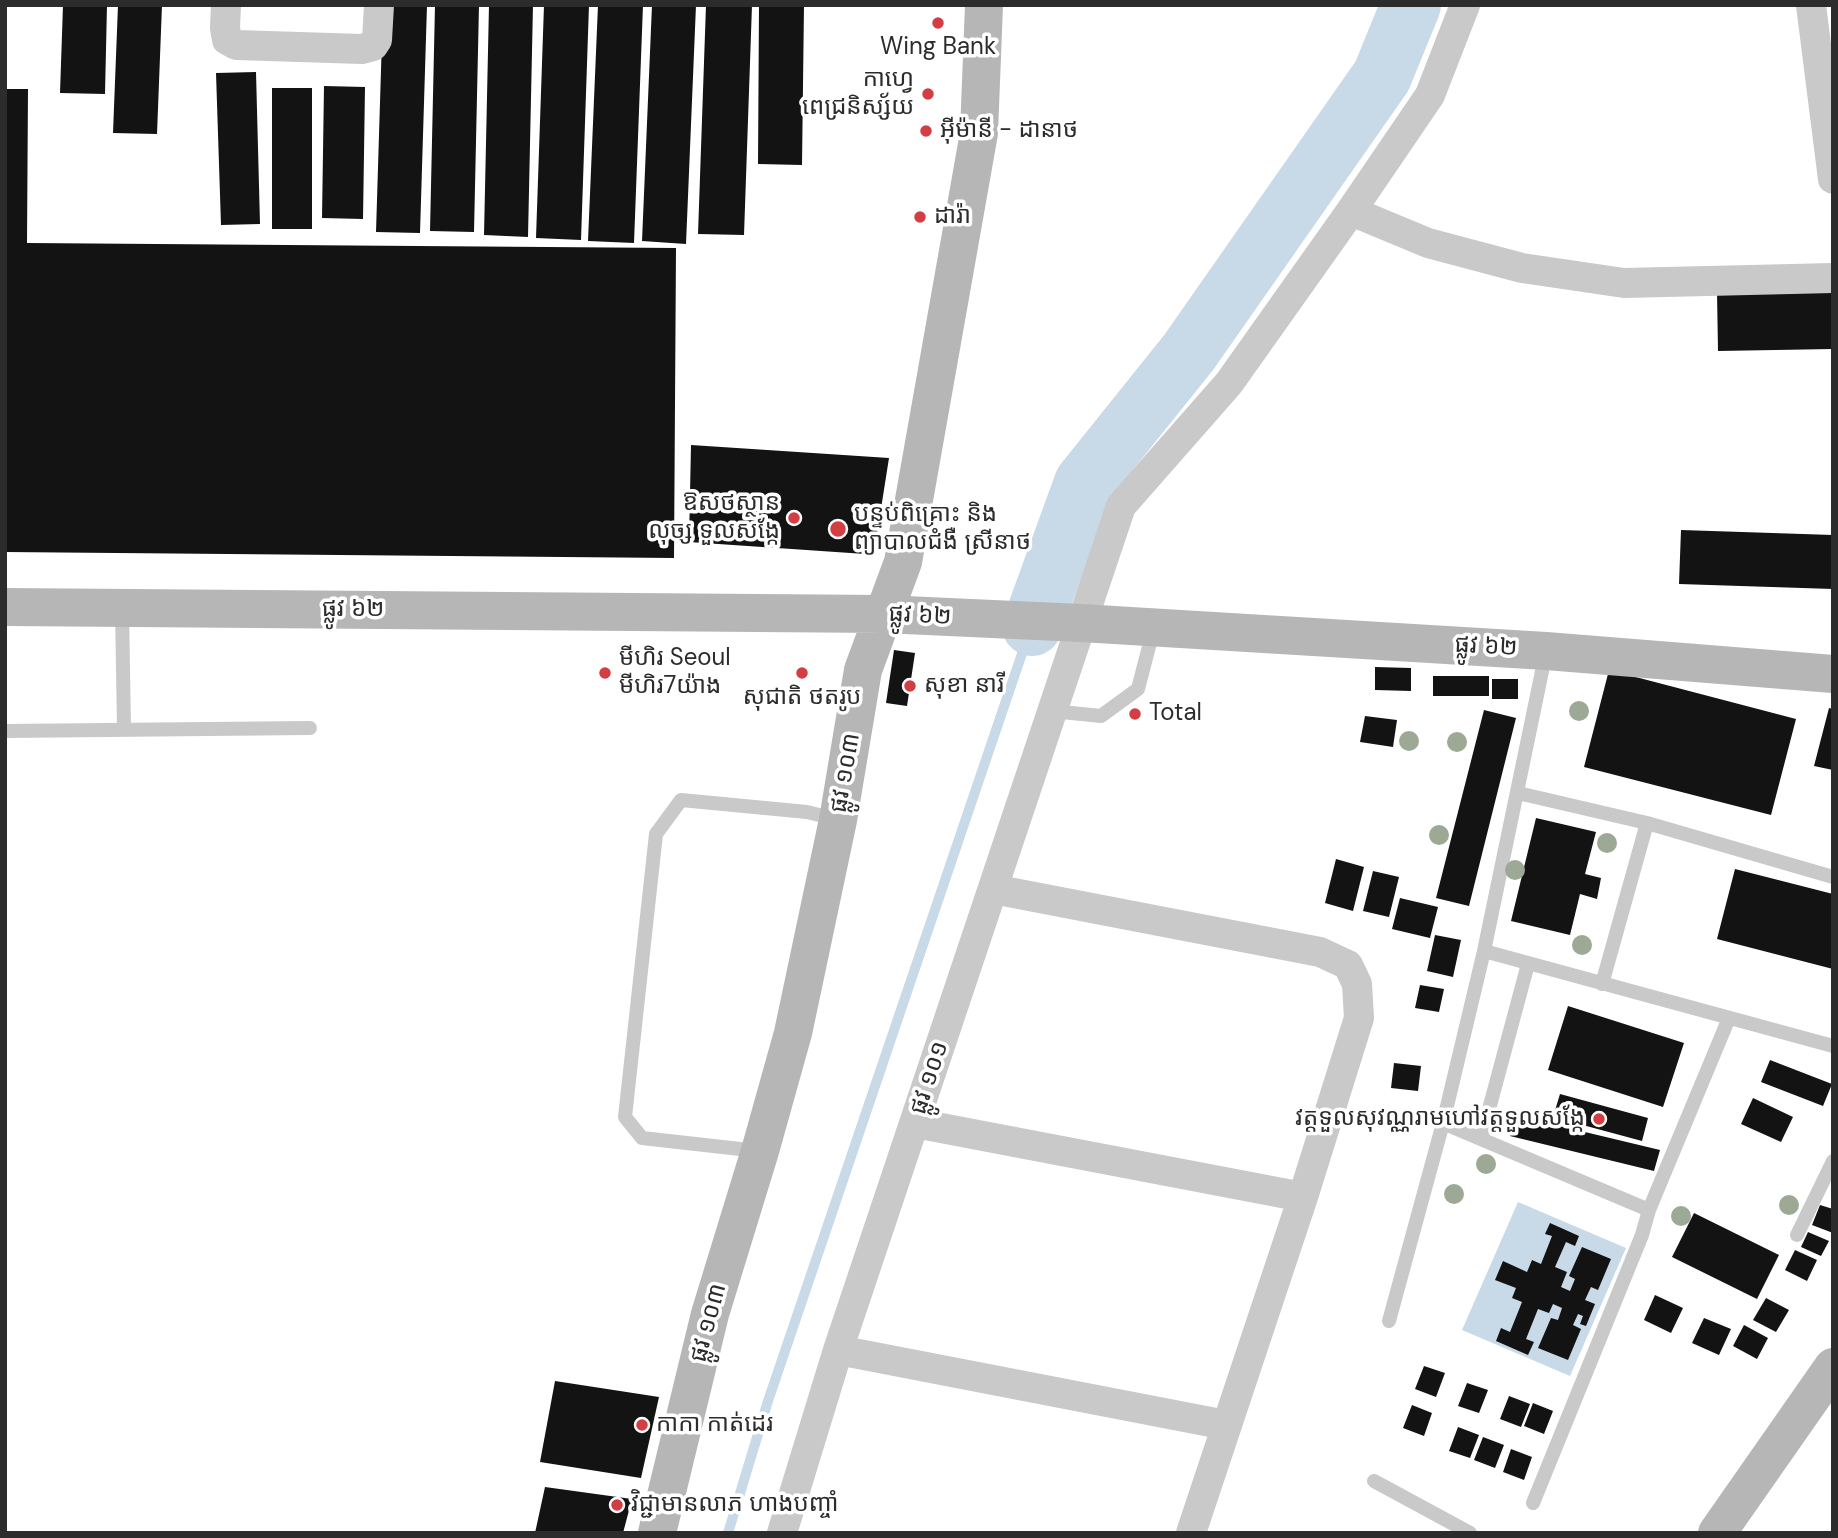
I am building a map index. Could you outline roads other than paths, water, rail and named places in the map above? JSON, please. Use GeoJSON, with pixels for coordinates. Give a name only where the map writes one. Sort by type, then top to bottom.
{"type":"FeatureCollection","features":[{"type":"Feature","properties":{"kind":"street"},"geometry":{"type":"LineString","coordinates":[[226,5],[227,40],[236,44],[362,49],[373,46],[377,40],[379,5]]}},
{"type":"Feature","properties":{"kind":"street","name":"ផ្លូវ ១០៣"},"geometry":{"type":"LineString","coordinates":[[657,1533],[709,1314],[760,1152],[793,1033],[838,820],[863,670],[903,562],[979,133],[984,5]]}},
{"type":"Feature","properties":{"kind":"street","name":"ផ្លូវ ១០១"},"geometry":{"type":"LineString","coordinates":[[782,1533],[838,1349],[1052,710],[1067,622],[1121,506],[1228,383],[1430,95],[1465,5]]}},
{"type":"Feature","properties":{"kind":"street"},"geometry":{"type":"LineString","coordinates":[[1811,5],[1833,178]]}},
{"type":"Feature","properties":{"kind":"street"},"geometry":{"type":"LineString","coordinates":[[1351,211],[1427,243],[1522,268],[1624,283],[1833,278]]}},
{"type":"Feature","properties":{"kind":"street","name":"ផ្លូវ ៦២"},"geometry":{"type":"LineString","coordinates":[[5,607],[883,614],[1067,622],[1546,651],[1833,674]]}},
{"type":"Feature","properties":{"kind":"street"},"geometry":{"type":"LineString","coordinates":[[993,888],[1320,952],[1348,965],[1357,984],[1359,1018],[1303,1198],[1191,1533]]}},
{"type":"Feature","properties":{"kind":"street"},"geometry":{"type":"LineString","coordinates":[[915,1123],[1303,1198]]}},
{"type":"Feature","properties":{"kind":"street"},"geometry":{"type":"LineString","coordinates":[[838,1349],[1226,1425]]}},
{"type":"Feature","properties":{"kind":"street"},"geometry":{"type":"LineString","coordinates":[[1717,1533],[1833,1367]]}},
{"type":"Feature","properties":{"kind":"lane"},"geometry":{"type":"LineString","coordinates":[[122,608],[124,729]]}},
{"type":"Feature","properties":{"kind":"lane"},"geometry":{"type":"LineString","coordinates":[[1052,710],[1101,716],[1138,690],[1153,627]]}},
{"type":"Feature","properties":{"kind":"lane"},"geometry":{"type":"LineString","coordinates":[[1389,1321],[1443,1123],[1518,793],[1546,651]]}},
{"type":"Feature","properties":{"kind":"lane"},"geometry":{"type":"LineString","coordinates":[[5,731],[310,728]]}},
{"type":"Feature","properties":{"kind":"lane"},"geometry":{"type":"LineString","coordinates":[[1518,793],[1647,823],[1833,877]]}},
{"type":"Feature","properties":{"kind":"lane"},"geometry":{"type":"LineString","coordinates":[[760,1152],[642,1139],[625,1117],[656,834],[681,800],[807,812],[838,820]]}},
{"type":"Feature","properties":{"kind":"lane"},"geometry":{"type":"LineString","coordinates":[[1602,984],[1647,823]]}},
{"type":"Feature","properties":{"kind":"lane"},"geometry":{"type":"LineString","coordinates":[[1483,951],[1833,1046]]}},
{"type":"Feature","properties":{"kind":"lane"},"geometry":{"type":"LineString","coordinates":[[1481,1139],[1528,964]]}},
{"type":"Feature","properties":{"kind":"lane"},"geometry":{"type":"LineString","coordinates":[[1533,1503],[1642,1235],[1649,1210],[1730,1018]]}},
{"type":"Feature","properties":{"kind":"lane"},"geometry":{"type":"LineString","coordinates":[[1443,1123],[1649,1210]]}},
{"type":"Feature","properties":{"kind":"lane"},"geometry":{"type":"LineString","coordinates":[[1797,1235],[1833,1161]]}},
{"type":"Feature","properties":{"kind":"lane"},"geometry":{"type":"LineString","coordinates":[[1374,1481],[1470,1533]]}},
{"type":"Feature","properties":{"kind":"water"},"geometry":{"type":"Polygon","coordinates":[[[1518,1202],[1626,1248],[1570,1376],[1462,1330],[1518,1202]]]}},
{"type":"Feature","properties":{"kind":"waterway"},"geometry":{"type":"LineString","coordinates":[[1032,626],[1084,483],[1189,352],[1382,76],[1411,5]]}},
{"type":"Feature","properties":{"kind":"waterway"},"geometry":{"type":"LineString","coordinates":[[728,1533],[768,1401],[1030,630]]}},
{"type":"Feature","properties":{"kind":"place","name":"Wing Bank"},"geometry":{"type":"Point","coordinates":[938,23]}},
{"type":"Feature","properties":{"kind":"place","name":"កាហ្វេ ពេជ្រនិស្ស័យ"},"geometry":{"type":"Point","coordinates":[928,94]}},
{"type":"Feature","properties":{"kind":"place","name":"អ៊ីម៉ានី - ដានាថ"},"geometry":{"type":"Point","coordinates":[926,131]}},
{"type":"Feature","properties":{"kind":"place","name":"ដារ៉ា"},"geometry":{"type":"Point","coordinates":[920,217]}},
{"type":"Feature","properties":{"kind":"place","name":"ឱសថស្ថាន លុច្ស ទួលសង្កែ"},"geometry":{"type":"Point","coordinates":[794,518]}},
{"type":"Feature","properties":{"kind":"place","name":"បន្ទប់ពិគ្រោះ និង ព្យាបាលជំងឺ ស្រីនាថ"},"geometry":{"type":"Point","coordinates":[838,529]}},
{"type":"Feature","properties":{"kind":"place","name":"មីហិរ Seoul មីហិរ7យ៉ាង"},"geometry":{"type":"Point","coordinates":[605,673]}},
{"type":"Feature","properties":{"kind":"place","name":"សុជាតិ ថតរូប"},"geometry":{"type":"Point","coordinates":[802,673]}},
{"type":"Feature","properties":{"kind":"place","name":"សុខា នារី"},"geometry":{"type":"Point","coordinates":[910,686]}},
{"type":"Feature","properties":{"kind":"place","name":"Total"},"geometry":{"type":"Point","coordinates":[1135,714]}},
{"type":"Feature","properties":{"kind":"place","name":"វត្តទួលសុវណ្ណរាមហៅវត្តទួលសង្កែ"},"geometry":{"type":"Point","coordinates":[1599,1119]}},
{"type":"Feature","properties":{"kind":"place","name":"កាកា កាត់ដេរ"},"geometry":{"type":"Point","coordinates":[642,1425]}},
{"type":"Feature","properties":{"kind":"place","name":"វិជ្ជាមានលាភ ហាងបញ្ចាំ"},"geometry":{"type":"Point","coordinates":[617,1505]}}]}
